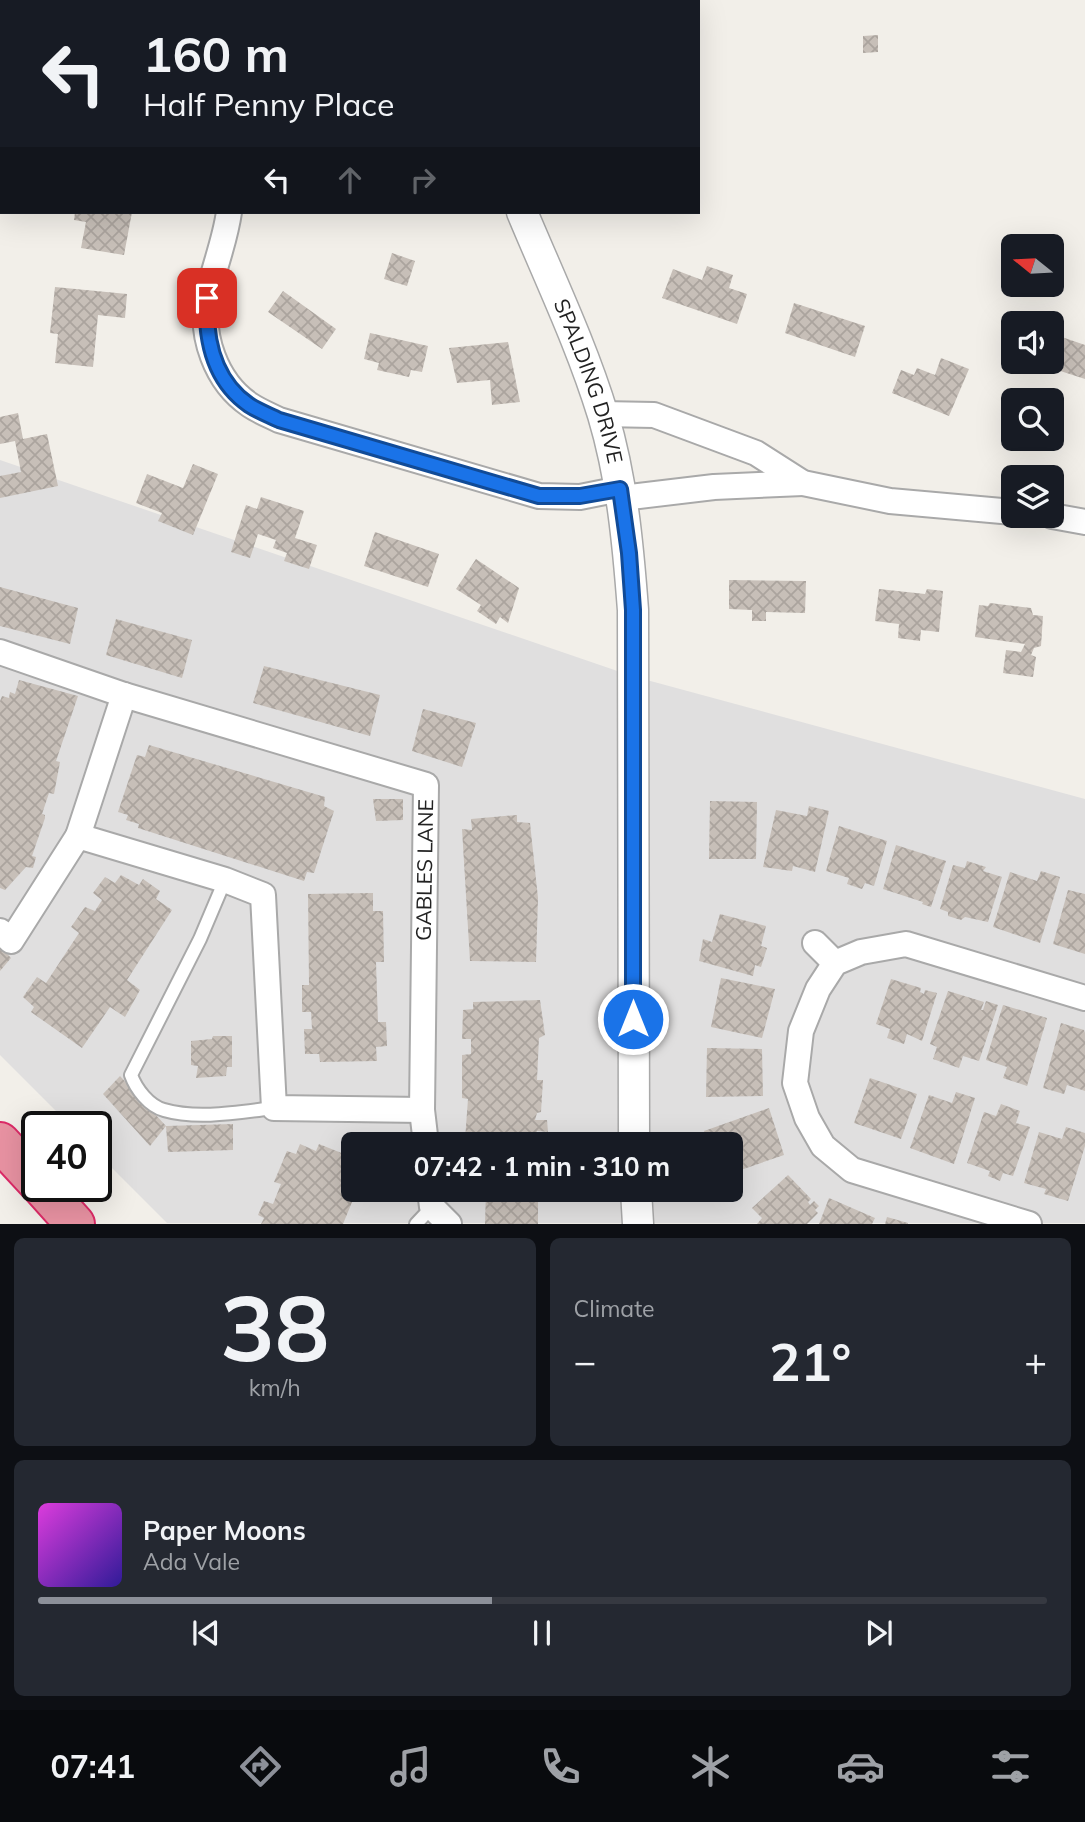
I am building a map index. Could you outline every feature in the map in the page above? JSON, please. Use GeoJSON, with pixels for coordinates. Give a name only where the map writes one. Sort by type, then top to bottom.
{"type":"FeatureCollection","features":[{"type":"Feature","properties":{"kind":"highway"},"geometry":{"type":"LineString","coordinates":[[0,1142],[21,1165]]}},
{"type":"Feature","properties":{"kind":"highway"},"geometry":{"type":"LineString","coordinates":[[56,1202],[75,1223]]}},
{"type":"Feature","properties":{"kind":"street"},"geometry":{"type":"LineString","coordinates":[[229,214],[207,298],[206,328],[210,350],[220,372],[233,390],[249,405],[279,420],[539,496],[803,483],[890,500],[1001,511]]}},
{"type":"Feature","properties":{"kind":"street","name":"SPALDING DRIVE"},"geometry":{"type":"LineString","coordinates":[[523,214],[603,414],[621,494],[633,610],[634,1132]]}},
{"type":"Feature","properties":{"kind":"street"},"geometry":{"type":"LineString","coordinates":[[603,414],[654,415],[756,453],[803,483]]}},
{"type":"Feature","properties":{"kind":"street"},"geometry":{"type":"LineString","coordinates":[[1064,518],[1085,522]]}},
{"type":"Feature","properties":{"kind":"street","name":"GABLES LANE"},"geometry":{"type":"LineString","coordinates":[[0,652],[124,695],[426,785],[422,1110],[425,1132]]}},
{"type":"Feature","properties":{"kind":"street"},"geometry":{"type":"LineString","coordinates":[[0,930],[10,941],[78,836],[124,695]]}},
{"type":"Feature","properties":{"kind":"street"},"geometry":{"type":"LineString","coordinates":[[78,836],[225,880],[263,895],[274,1108],[422,1110]]}},
{"type":"Feature","properties":{"kind":"street"},"geometry":{"type":"LineString","coordinates":[[815,943],[835,963]]}},
{"type":"Feature","properties":{"kind":"street"},"geometry":{"type":"LineString","coordinates":[[1028,1223],[852,1170],[823,1146],[807,1118],[795,1083],[801,1031],[818,989],[835,963],[861,952],[906,944],[1085,998]]}},
{"type":"Feature","properties":{"kind":"street"},"geometry":{"type":"LineString","coordinates":[[637,1202],[638,1223]]}},
{"type":"Feature","properties":{"kind":"lane"},"geometry":{"type":"LineString","coordinates":[[225,880],[200,939],[131,1075],[135,1086],[162,1110],[214,1115],[274,1108]]}},
{"type":"Feature","properties":{"kind":"shaded area"},"geometry":{"type":"Polygon","coordinates":[[[0,460],[632,676],[1085,799],[1085,1223],[167,1223],[112,1168],[112,1111],[56,1111],[0,1055],[0,460]]]}},
{"type":"Feature","properties":{"kind":"building"},"geometry":{"type":"Polygon","coordinates":[[[878,35],[878,52],[863,53],[863,36],[878,35]]]}},
{"type":"Feature","properties":{"kind":"building"},"geometry":{"type":"Polygon","coordinates":[[[75,214],[132,214],[124,255],[81,248],[86,222],[74,220],[75,214]]]}},
{"type":"Feature","properties":{"kind":"building"},"geometry":{"type":"Polygon","coordinates":[[[392,253],[415,261],[407,286],[384,279],[392,253]]]}},
{"type":"Feature","properties":{"kind":"building"},"geometry":{"type":"Polygon","coordinates":[[[707,266],[733,275],[729,288],[747,294],[737,324],[662,298],[673,269],[702,280],[707,266]]]}},
{"type":"Feature","properties":{"kind":"building"},"geometry":{"type":"Polygon","coordinates":[[[55,287],[127,294],[125,318],[98,315],[93,367],[55,363],[58,334],[50,333],[55,287]]]}},
{"type":"Feature","properties":{"kind":"building"},"geometry":{"type":"Polygon","coordinates":[[[283,291],[336,329],[322,349],[268,312],[283,291]]]}},
{"type":"Feature","properties":{"kind":"building"},"geometry":{"type":"Polygon","coordinates":[[[794,303],[865,326],[855,357],[785,333],[794,303]]]}},
{"type":"Feature","properties":{"kind":"building"},"geometry":{"type":"Polygon","coordinates":[[[370,333],[428,346],[422,372],[411,370],[409,377],[377,370],[379,363],[364,359],[370,333]]]}},
{"type":"Feature","properties":{"kind":"building"},"geometry":{"type":"Polygon","coordinates":[[[1064,338],[1085,345],[1085,379],[1064,372],[1064,338]]]}},
{"type":"Feature","properties":{"kind":"building"},"geometry":{"type":"Polygon","coordinates":[[[508,342],[520,402],[492,405],[490,380],[457,383],[449,348],[508,342]]]}},
{"type":"Feature","properties":{"kind":"building"},"geometry":{"type":"Polygon","coordinates":[[[941,358],[969,369],[949,416],[892,393],[901,370],[914,375],[917,368],[935,375],[941,358]]]}},
{"type":"Feature","properties":{"kind":"building"},"geometry":{"type":"Polygon","coordinates":[[[18,413],[23,439],[47,434],[58,486],[0,498],[0,476],[21,472],[15,441],[0,444],[0,417],[18,413]]]}},
{"type":"Feature","properties":{"kind":"building"},"geometry":{"type":"Polygon","coordinates":[[[193,464],[218,474],[193,535],[158,521],[162,513],[136,503],[147,474],[183,488],[193,464]]]}},
{"type":"Feature","properties":{"kind":"building"},"geometry":{"type":"Polygon","coordinates":[[[261,497],[304,511],[295,538],[317,545],[309,569],[284,561],[287,553],[273,548],[276,540],[258,534],[250,558],[231,552],[246,505],[257,509],[261,497]]]}},
{"type":"Feature","properties":{"kind":"building"},"geometry":{"type":"Polygon","coordinates":[[[375,532],[439,554],[428,587],[364,566],[375,532]]]}},
{"type":"Feature","properties":{"kind":"building"},"geometry":{"type":"Polygon","coordinates":[[[476,559],[519,588],[508,623],[500,617],[496,624],[477,611],[481,605],[456,589],[476,559]]]}},
{"type":"Feature","properties":{"kind":"building"},"geometry":{"type":"Polygon","coordinates":[[[729,580],[806,581],[805,613],[766,612],[766,621],[752,621],[752,610],[729,609],[729,580]]]}},
{"type":"Feature","properties":{"kind":"building"},"geometry":{"type":"Polygon","coordinates":[[[0,587],[78,608],[70,644],[0,626],[0,587]]]}},
{"type":"Feature","properties":{"kind":"building"},"geometry":{"type":"Polygon","coordinates":[[[879,589],[925,594],[927,589],[943,591],[939,632],[921,630],[920,641],[898,638],[899,624],[875,621],[879,589]]]}},
{"type":"Feature","properties":{"kind":"building"},"geometry":{"type":"Polygon","coordinates":[[[990,603],[1031,608],[1033,615],[1043,616],[1041,646],[1034,648],[1031,655],[1036,657],[1033,677],[1003,673],[1006,650],[1021,652],[1025,644],[975,637],[979,605],[988,606],[990,603]]]}},
{"type":"Feature","properties":{"kind":"building"},"geometry":{"type":"Polygon","coordinates":[[[116,619],[192,640],[182,678],[106,655],[116,619]]]}},
{"type":"Feature","properties":{"kind":"building"},"geometry":{"type":"Polygon","coordinates":[[[264,666],[380,695],[370,736],[253,703],[264,666]]]}},
{"type":"Feature","properties":{"kind":"building"},"geometry":{"type":"Polygon","coordinates":[[[19,680],[78,696],[56,761],[60,762],[54,794],[49,793],[42,814],[45,818],[32,856],[36,857],[33,868],[26,867],[5,890],[0,888],[0,701],[2,696],[9,698],[10,692],[15,694],[19,680]]]}},
{"type":"Feature","properties":{"kind":"building"},"geometry":{"type":"Polygon","coordinates":[[[423,709],[476,723],[462,767],[412,751],[423,709]]]}},
{"type":"Feature","properties":{"kind":"building"},"geometry":{"type":"Polygon","coordinates":[[[149,745],[325,797],[324,806],[334,811],[314,873],[307,872],[304,881],[138,828],[139,824],[126,820],[128,815],[118,812],[137,755],[145,757],[149,745]]]}},
{"type":"Feature","properties":{"kind":"building"},"geometry":{"type":"Polygon","coordinates":[[[373,799],[403,799],[403,820],[376,821],[373,799]]]}},
{"type":"Feature","properties":{"kind":"building"},"geometry":{"type":"Polygon","coordinates":[[[710,801],[757,802],[756,859],[709,859],[710,801]]]}},
{"type":"Feature","properties":{"kind":"building"},"geometry":{"type":"Polygon","coordinates":[[[809,806],[829,811],[815,872],[793,866],[792,871],[763,867],[776,810],[807,816],[809,806]]]}},
{"type":"Feature","properties":{"kind":"building"},"geometry":{"type":"Polygon","coordinates":[[[517,815],[517,822],[530,823],[538,898],[536,962],[470,961],[462,829],[472,830],[471,819],[517,815]]]}},
{"type":"Feature","properties":{"kind":"building"},"geometry":{"type":"Polygon","coordinates":[[[839,826],[887,841],[874,886],[865,883],[862,889],[847,884],[849,878],[826,871],[839,826]]]}},
{"type":"Feature","properties":{"kind":"building"},"geometry":{"type":"Polygon","coordinates":[[[896,845],[946,861],[931,907],[883,889],[896,845]]]}},
{"type":"Feature","properties":{"kind":"building"},"geometry":{"type":"Polygon","coordinates":[[[967,861],[986,867],[983,871],[1002,877],[988,922],[965,917],[961,920],[948,916],[948,912],[940,909],[953,865],[965,868],[967,861]]]}},
{"type":"Feature","properties":{"kind":"building"},"geometry":{"type":"Polygon","coordinates":[[[1041,871],[1060,877],[1040,943],[993,927],[1010,872],[1037,881],[1041,871]]]}},
{"type":"Feature","properties":{"kind":"building"},"geometry":{"type":"Polygon","coordinates":[[[121,875],[139,885],[143,879],[160,891],[156,899],[172,910],[127,980],[140,990],[125,1017],[110,1007],[82,1048],[31,1012],[34,1007],[23,997],[37,977],[46,983],[79,933],[71,927],[85,907],[95,911],[102,900],[93,893],[105,877],[115,883],[121,875]]]}},
{"type":"Feature","properties":{"kind":"building"},"geometry":{"type":"Polygon","coordinates":[[[1068,890],[1085,894],[1085,954],[1053,944],[1068,890]]]}},
{"type":"Feature","properties":{"kind":"building"},"geometry":{"type":"Polygon","coordinates":[[[373,893],[373,911],[383,911],[384,962],[376,962],[378,1022],[386,1022],[387,1046],[376,1047],[377,1061],[320,1062],[319,1054],[305,1054],[304,1029],[312,1029],[311,1012],[302,1012],[302,985],[309,985],[308,894],[373,893]]]}},
{"type":"Feature","properties":{"kind":"building"},"geometry":{"type":"Polygon","coordinates":[[[720,914],[766,926],[761,946],[767,948],[761,967],[755,965],[753,976],[699,961],[703,939],[712,942],[720,914]]]}},
{"type":"Feature","properties":{"kind":"building"},"geometry":{"type":"Polygon","coordinates":[[[0,946],[11,958],[0,971],[0,946]]]}},
{"type":"Feature","properties":{"kind":"building"},"geometry":{"type":"Polygon","coordinates":[[[721,978],[775,989],[762,1038],[711,1027],[721,978]]]}},
{"type":"Feature","properties":{"kind":"building"},"geometry":{"type":"Polygon","coordinates":[[[891,979],[921,988],[920,992],[924,994],[925,990],[937,993],[922,1041],[907,1034],[904,1044],[887,1038],[890,1029],[876,1024],[891,979]]]}},
{"type":"Feature","properties":{"kind":"building"},"geometry":{"type":"Polygon","coordinates":[[[948,991],[984,1002],[981,1010],[986,1001],[998,1005],[979,1061],[963,1056],[959,1068],[933,1059],[937,1047],[930,1044],[948,991]]]}},
{"type":"Feature","properties":{"kind":"building"},"geometry":{"type":"Polygon","coordinates":[[[540,1000],[545,1035],[539,1038],[537,1080],[543,1080],[541,1112],[537,1113],[535,1120],[547,1120],[548,1132],[466,1132],[468,1099],[462,1098],[462,1055],[471,1054],[471,1039],[462,1039],[463,1010],[473,1009],[473,1002],[540,1000]]]}},
{"type":"Feature","properties":{"kind":"building"},"geometry":{"type":"Polygon","coordinates":[[[1003,1005],[1047,1018],[1027,1086],[1003,1078],[1007,1067],[986,1060],[1003,1005]]]}},
{"type":"Feature","properties":{"kind":"building"},"geometry":{"type":"Polygon","coordinates":[[[1061,1023],[1084,1030],[1085,1091],[1067,1085],[1064,1094],[1043,1088],[1061,1023]]]}},
{"type":"Feature","properties":{"kind":"building"},"geometry":{"type":"Polygon","coordinates":[[[213,1036],[232,1036],[232,1067],[227,1067],[226,1076],[196,1078],[198,1066],[191,1065],[191,1041],[212,1039],[213,1036]]]}},
{"type":"Feature","properties":{"kind":"building"},"geometry":{"type":"Polygon","coordinates":[[[707,1048],[762,1049],[763,1096],[706,1097],[707,1048]]]}},
{"type":"Feature","properties":{"kind":"building"},"geometry":{"type":"Polygon","coordinates":[[[120,1076],[166,1126],[150,1146],[103,1094],[120,1076]]]}},
{"type":"Feature","properties":{"kind":"building"},"geometry":{"type":"Polygon","coordinates":[[[870,1078],[917,1094],[901,1139],[854,1123],[870,1078]]]}},
{"type":"Feature","properties":{"kind":"building"},"geometry":{"type":"Polygon","coordinates":[[[956,1092],[975,1098],[954,1164],[910,1148],[929,1095],[952,1103],[956,1092]]]}},
{"type":"Feature","properties":{"kind":"building"},"geometry":{"type":"Polygon","coordinates":[[[1001,1104],[1020,1111],[1016,1123],[1030,1127],[1013,1176],[1003,1173],[1000,1181],[988,1176],[990,1171],[967,1163],[984,1112],[996,1116],[1001,1104]]]}},
{"type":"Feature","properties":{"kind":"building"},"geometry":{"type":"Polygon","coordinates":[[[769,1108],[784,1155],[743,1169],[743,1132],[704,1131],[769,1108]]]}},
{"type":"Feature","properties":{"kind":"building"},"geometry":{"type":"Polygon","coordinates":[[[233,1124],[233,1150],[168,1152],[166,1126],[233,1124]]]}},
{"type":"Feature","properties":{"kind":"building"},"geometry":{"type":"Polygon","coordinates":[[[1066,1127],[1085,1133],[1085,1146],[1068,1201],[1044,1194],[1046,1189],[1024,1183],[1039,1132],[1062,1139],[1066,1127]]]}},
{"type":"Feature","properties":{"kind":"building"},"geometry":{"type":"Polygon","coordinates":[[[300,1144],[316,1151],[319,1144],[341,1153],[341,1202],[352,1202],[343,1224],[261,1224],[264,1218],[258,1215],[264,1201],[273,1204],[281,1184],[274,1182],[287,1151],[296,1154],[300,1144]]]}},
{"type":"Feature","properties":{"kind":"building"},"geometry":{"type":"Polygon","coordinates":[[[788,1175],[811,1199],[808,1202],[810,1205],[814,1201],[819,1206],[815,1210],[818,1213],[807,1224],[757,1224],[762,1218],[752,1208],[788,1175]]]}},
{"type":"Feature","properties":{"kind":"building"},"geometry":{"type":"Polygon","coordinates":[[[829,1198],[875,1218],[872,1224],[819,1224],[829,1198]]]}},
{"type":"Feature","properties":{"kind":"building"},"geometry":{"type":"Polygon","coordinates":[[[486,1202],[538,1202],[538,1224],[485,1224],[486,1202]]]}},
{"type":"Feature","properties":{"kind":"building"},"geometry":{"type":"Polygon","coordinates":[[[887,1217],[908,1223],[908,1224],[885,1224],[887,1217]]]}},
{"type":"Feature","properties":{"kind":"route"},"geometry":{"type":"LineString","coordinates":[[207,298],[206,328],[210,350],[220,372],[233,390],[249,405],[279,420],[539,496],[580,496],[620,489],[629,553],[633,610],[633,1019]]}}]}
